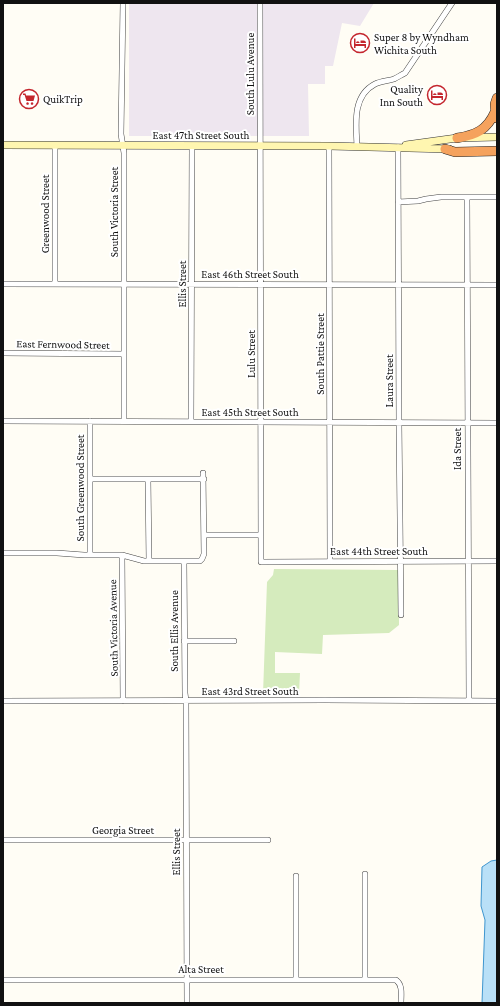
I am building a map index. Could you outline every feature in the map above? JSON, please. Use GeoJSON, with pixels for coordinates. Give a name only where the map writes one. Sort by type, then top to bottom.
{"type":"FeatureCollection","features":[{"type":"Feature","properties":{"kind":"highway"},"geometry":{"type":"LineString","coordinates":[[457,138],[468,137],[481,131],[489,124],[496,116],[495,104],[497,98]]}},
{"type":"Feature","properties":{"kind":"highway"},"geometry":{"type":"LineString","coordinates":[[444,149],[455,152],[497,152]]}},
{"type":"Feature","properties":{"kind":"main road","name":"East 47th Street South"},"geometry":{"type":"LineString","coordinates":[[398,147],[457,138],[497,137]]}},
{"type":"Feature","properties":{"kind":"main road","name":"East 47th Street South"},"geometry":{"type":"LineString","coordinates":[[3,145],[357,146],[416,149],[497,147]]}},
{"type":"Feature","properties":{"kind":"street","name":"South Victoria Street"},"geometry":{"type":"LineString","coordinates":[[123,3],[121,134],[123,146],[124,421]]}},
{"type":"Feature","properties":{"kind":"street","name":"South Lulu Avenue"},"geometry":{"type":"LineString","coordinates":[[260,3],[260,146]]}},
{"type":"Feature","properties":{"kind":"street"},"geometry":{"type":"LineString","coordinates":[[357,146],[356,120],[358,104],[362,95],[368,88],[377,83],[394,79],[405,73],[452,3]]}},
{"type":"Feature","properties":{"kind":"street","name":"Greenwood Street"},"geometry":{"type":"LineString","coordinates":[[55,145],[55,284]]}},
{"type":"Feature","properties":{"kind":"street","name":"Ellis Street"},"geometry":{"type":"LineString","coordinates":[[191,422],[192,146]]}},
{"type":"Feature","properties":{"kind":"street","name":"Lulu Street"},"geometry":{"type":"LineString","coordinates":[[260,146],[261,562]]}},
{"type":"Feature","properties":{"kind":"street","name":"South Pattie Street"},"geometry":{"type":"LineString","coordinates":[[329,146],[330,561]]}},
{"type":"Feature","properties":{"kind":"street","name":"Laura Street"},"geometry":{"type":"LineString","coordinates":[[398,147],[401,615]]}},
{"type":"Feature","properties":{"kind":"street"},"geometry":{"type":"LineString","coordinates":[[398,202],[418,202],[426,198],[441,196],[497,197]]}},
{"type":"Feature","properties":{"kind":"street","name":"Ida Street"},"geometry":{"type":"LineString","coordinates":[[467,197],[469,701]]}},
{"type":"Feature","properties":{"kind":"street","name":"East 46th Street South"},"geometry":{"type":"LineString","coordinates":[[3,284],[497,285]]}},
{"type":"Feature","properties":{"kind":"street","name":"East Fernwood Street"},"geometry":{"type":"LineString","coordinates":[[3,353],[124,354]]}},
{"type":"Feature","properties":{"kind":"street","name":"East 45th Street South"},"geometry":{"type":"LineString","coordinates":[[3,421],[497,423]]}},
{"type":"Feature","properties":{"kind":"street","name":"South Greenwood Street"},"geometry":{"type":"LineString","coordinates":[[90,421],[90,555]]}},
{"type":"Feature","properties":{"kind":"street"},"geometry":{"type":"LineString","coordinates":[[3,553],[122,555],[135,560],[184,562],[200,561],[202,560],[204,554],[204,473]]}},
{"type":"Feature","properties":{"kind":"street"},"geometry":{"type":"LineString","coordinates":[[90,479],[204,479]]}},
{"type":"Feature","properties":{"kind":"street"},"geometry":{"type":"LineString","coordinates":[[148,479],[149,561]]}},
{"type":"Feature","properties":{"kind":"street"},"geometry":{"type":"LineString","coordinates":[[204,535],[261,535]]}},
{"type":"Feature","properties":{"kind":"street","name":"South Victoria Avenue"},"geometry":{"type":"LineString","coordinates":[[122,555],[124,701]]}},
{"type":"Feature","properties":{"kind":"street","name":"East 44th Street South"},"geometry":{"type":"LineString","coordinates":[[261,562],[497,561]]}},
{"type":"Feature","properties":{"kind":"street","name":"South Ellis Avenue"},"geometry":{"type":"LineString","coordinates":[[184,562],[184,693],[186,701]]}},
{"type":"Feature","properties":{"kind":"street"},"geometry":{"type":"LineString","coordinates":[[184,641],[234,641]]}},
{"type":"Feature","properties":{"kind":"street","name":"East 43rd Street South"},"geometry":{"type":"LineString","coordinates":[[3,701],[497,701]]}},
{"type":"Feature","properties":{"kind":"street","name":"Ellis Street"},"geometry":{"type":"LineString","coordinates":[[186,701],[187,1003]]}},
{"type":"Feature","properties":{"kind":"street","name":"Georgia Street"},"geometry":{"type":"LineString","coordinates":[[3,840],[268,840]]}},
{"type":"Feature","properties":{"kind":"street"},"geometry":{"type":"LineString","coordinates":[[365,874],[365,979]]}},
{"type":"Feature","properties":{"kind":"street"},"geometry":{"type":"LineString","coordinates":[[296,876],[296,980]]}},
{"type":"Feature","properties":{"kind":"street","name":"Alta Street"},"geometry":{"type":"LineString","coordinates":[[3,980],[396,980],[399,982],[401,989],[401,1003]]}},
{"type":"Feature","properties":{"kind":"shaded area"},"geometry":{"type":"Polygon","coordinates":[[[129,3],[374,3],[360,26],[342,23],[333,66],[325,66],[325,84],[308,84],[309,136],[129,136],[129,3]]]}},
{"type":"Feature","properties":{"kind":"green space"},"geometry":{"type":"Polygon","coordinates":[[[274,569],[399,570],[399,625],[389,633],[323,635],[322,654],[275,652],[275,673],[300,673],[299,694],[263,694],[267,582],[273,575],[274,569]]]}},
{"type":"Feature","properties":{"kind":"water"},"geometry":{"type":"Polygon","coordinates":[[[497,860],[497,1003],[482,1003],[485,920],[481,906],[482,867],[491,861],[497,860]]]}},
{"type":"Feature","properties":{"kind":"place","name":"Super 8 by Wyndham Wichita South"},"geometry":{"type":"Point","coordinates":[360,43]}},
{"type":"Feature","properties":{"kind":"place","name":"Quality Inn South"},"geometry":{"type":"Point","coordinates":[437,95]}},
{"type":"Feature","properties":{"kind":"place","name":"QuikTrip"},"geometry":{"type":"Point","coordinates":[29,99]}}]}
